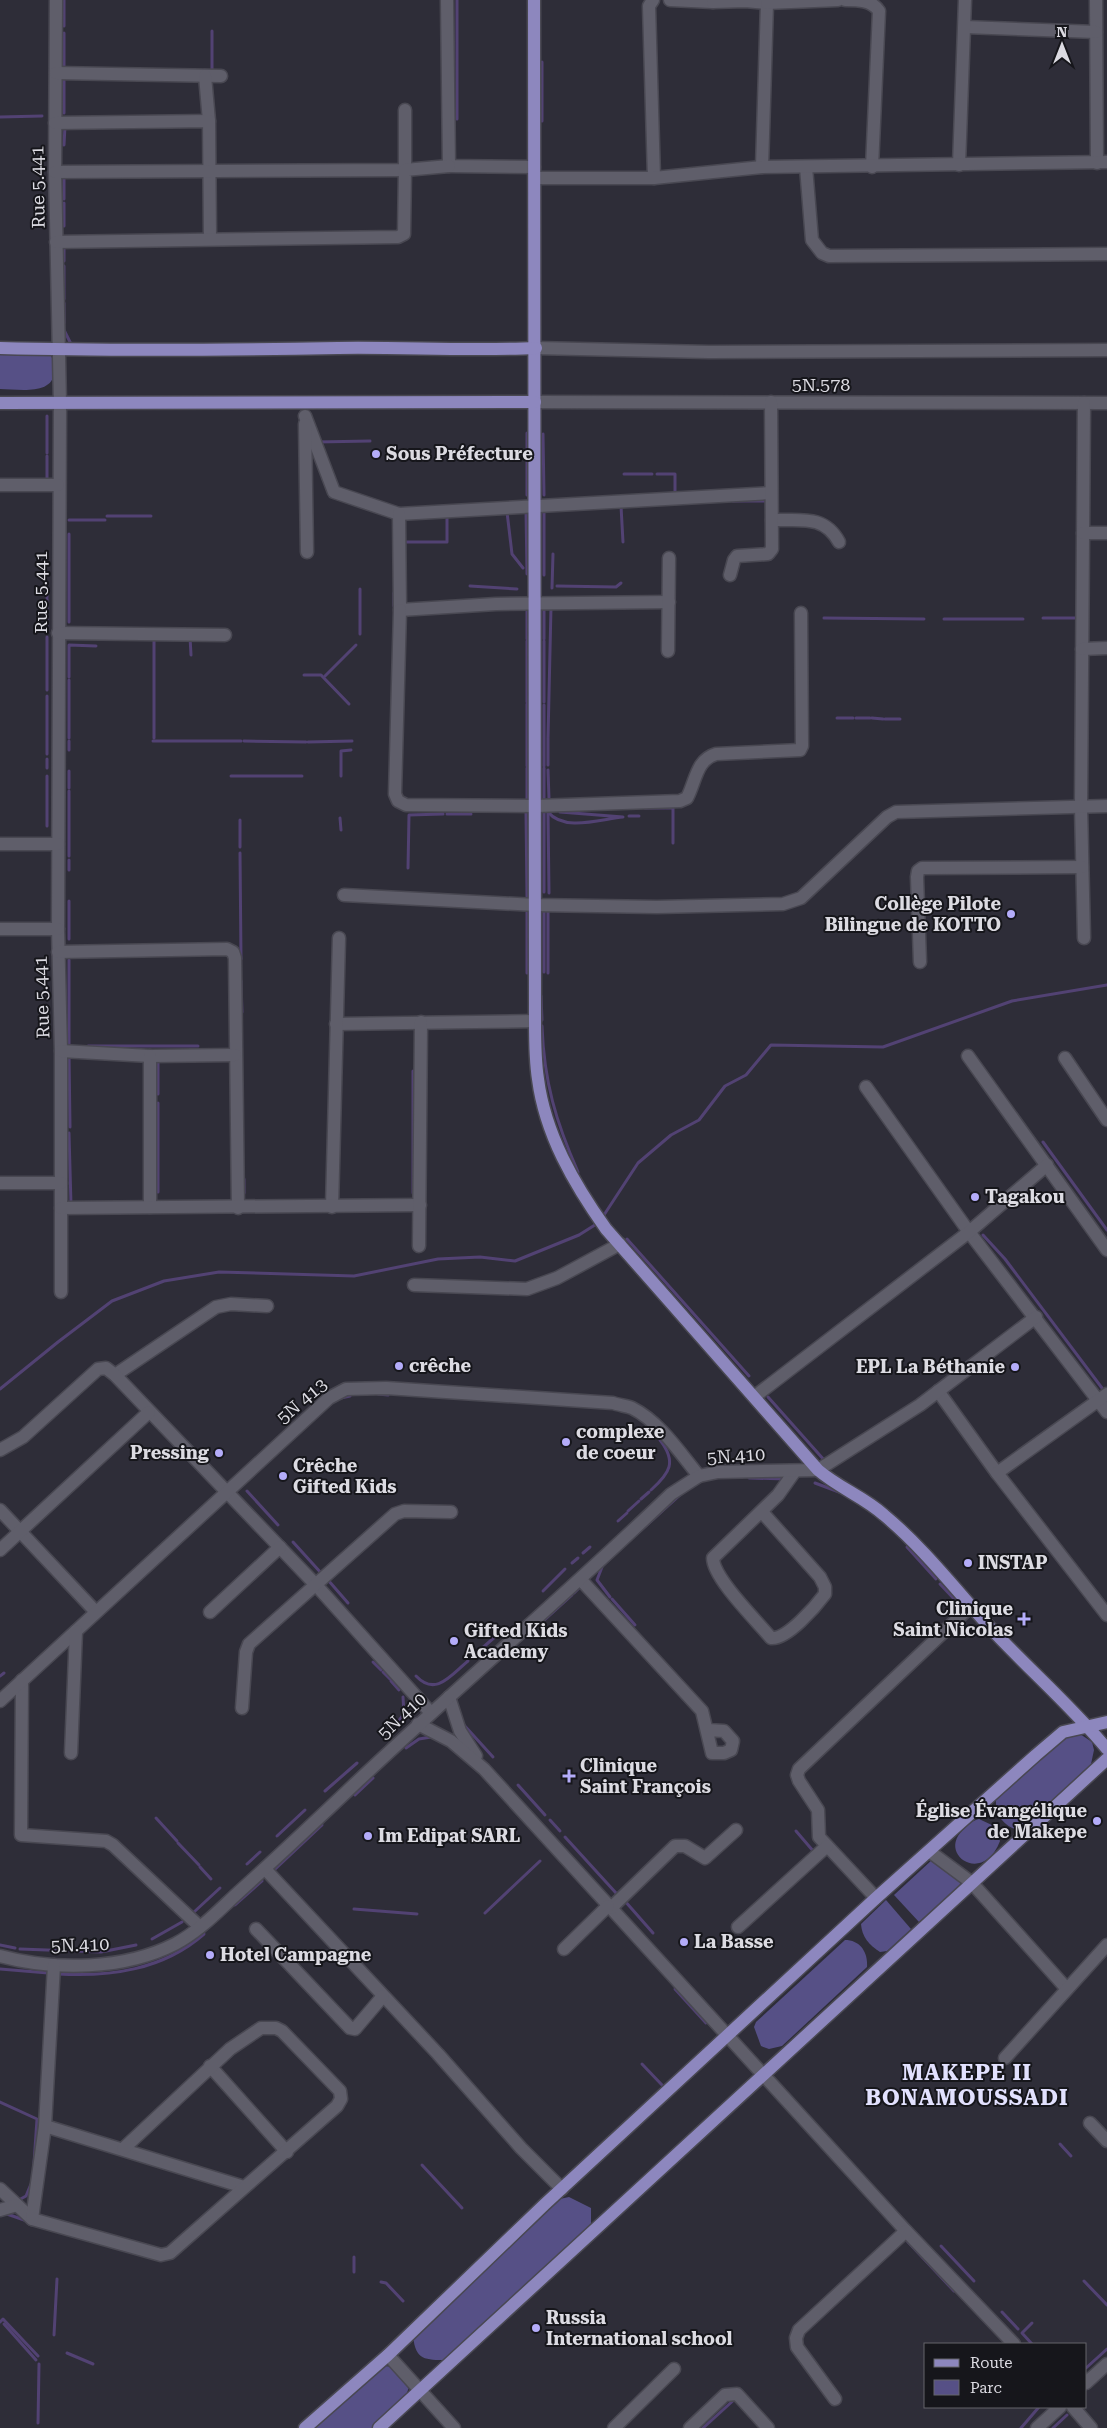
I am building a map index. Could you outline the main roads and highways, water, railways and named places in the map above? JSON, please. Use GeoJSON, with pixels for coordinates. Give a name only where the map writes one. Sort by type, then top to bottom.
{"type":"FeatureCollection","features":[{"type":"Feature","properties":{"kind":"main road"},"geometry":{"type":"LineString","coordinates":[[534,0],[536,348],[533,418],[536,603],[535,1021],[538,1081],[546,1117],[556,1144],[585,1199],[606,1229],[818,1470],[834,1484],[862,1499],[888,1518],[912,1540],[971,1606],[1088,1726],[1107,1749]]}},
{"type":"Feature","properties":{"kind":"main road"},"geometry":{"type":"LineString","coordinates":[[0,348],[220,351],[338,348],[491,350],[536,348]]}},
{"type":"Feature","properties":{"kind":"main road"},"geometry":{"type":"LineString","coordinates":[[0,402],[535,402]]}},
{"type":"Feature","properties":{"kind":"main road"},"geometry":{"type":"LineString","coordinates":[[306,2428],[388,2354],[562,2189],[876,1898],[1063,1732],[1107,1722]]}},
{"type":"Feature","properties":{"kind":"main road"},"geometry":{"type":"LineString","coordinates":[[379,2428],[1107,1759]]}},
{"type":"Feature","properties":{"kind":"waterway"},"geometry":{"type":"LineString","coordinates":[[64,0],[64,26]]}},
{"type":"Feature","properties":{"kind":"waterway"},"geometry":{"type":"LineString","coordinates":[[457,0],[457,119]]}},
{"type":"Feature","properties":{"kind":"waterway"},"geometry":{"type":"LineString","coordinates":[[212,31],[212,69]]}},
{"type":"Feature","properties":{"kind":"waterway"},"geometry":{"type":"LineString","coordinates":[[64,33],[64,69]]}},
{"type":"Feature","properties":{"kind":"waterway"},"geometry":{"type":"LineString","coordinates":[[542,62],[542,121]]}},
{"type":"Feature","properties":{"kind":"waterway"},"geometry":{"type":"LineString","coordinates":[[64,78],[64,113]]}},
{"type":"Feature","properties":{"kind":"waterway"},"geometry":{"type":"LineString","coordinates":[[0,117],[42,116]]}},
{"type":"Feature","properties":{"kind":"waterway"},"geometry":{"type":"LineString","coordinates":[[64,145],[65,126]]}},
{"type":"Feature","properties":{"kind":"waterway"},"geometry":{"type":"LineString","coordinates":[[64,174],[64,199]]}},
{"type":"Feature","properties":{"kind":"waterway"},"geometry":{"type":"LineString","coordinates":[[64,203],[64,226]]}},
{"type":"Feature","properties":{"kind":"waterway"},"geometry":{"type":"LineString","coordinates":[[64,244],[64,261]]}},
{"type":"Feature","properties":{"kind":"waterway"},"geometry":{"type":"LineString","coordinates":[[64,266],[64,299]]}},
{"type":"Feature","properties":{"kind":"waterway"},"geometry":{"type":"LineString","coordinates":[[64,303],[64,323]]}},
{"type":"Feature","properties":{"kind":"waterway"},"geometry":{"type":"LineString","coordinates":[[64,330],[71,344]]}},
{"type":"Feature","properties":{"kind":"waterway"},"geometry":{"type":"LineString","coordinates":[[47,416],[47,453]]}},
{"type":"Feature","properties":{"kind":"waterway"},"geometry":{"type":"LineString","coordinates":[[527,433],[527,495]]}},
{"type":"Feature","properties":{"kind":"waterway"},"geometry":{"type":"LineString","coordinates":[[543,434],[544,495]]}},
{"type":"Feature","properties":{"kind":"waterway"},"geometry":{"type":"LineString","coordinates":[[317,442],[370,441]]}},
{"type":"Feature","properties":{"kind":"waterway"},"geometry":{"type":"LineString","coordinates":[[47,456],[47,479]]}},
{"type":"Feature","properties":{"kind":"waterway"},"geometry":{"type":"LineString","coordinates":[[624,474],[652,474]]}},
{"type":"Feature","properties":{"kind":"waterway"},"geometry":{"type":"LineString","coordinates":[[657,474],[675,474],[675,495]]}},
{"type":"Feature","properties":{"kind":"waterway"},"geometry":{"type":"LineString","coordinates":[[733,501],[766,501]]}},
{"type":"Feature","properties":{"kind":"waterway"},"geometry":{"type":"LineString","coordinates":[[621,506],[623,542]]}},
{"type":"Feature","properties":{"kind":"waterway"},"geometry":{"type":"LineString","coordinates":[[544,509],[544,575]]}},
{"type":"Feature","properties":{"kind":"waterway"},"geometry":{"type":"LineString","coordinates":[[526,510],[527,574]]}},
{"type":"Feature","properties":{"kind":"waterway"},"geometry":{"type":"LineString","coordinates":[[507,512],[512,554],[523,568]]}},
{"type":"Feature","properties":{"kind":"waterway"},"geometry":{"type":"LineString","coordinates":[[405,542],[447,542],[447,514]]}},
{"type":"Feature","properties":{"kind":"waterway"},"geometry":{"type":"LineString","coordinates":[[107,516],[151,516]]}},
{"type":"Feature","properties":{"kind":"waterway"},"geometry":{"type":"LineString","coordinates":[[69,520],[105,520]]}},
{"type":"Feature","properties":{"kind":"waterway"},"geometry":{"type":"LineString","coordinates":[[69,534],[69,622]]}},
{"type":"Feature","properties":{"kind":"waterway"},"geometry":{"type":"LineString","coordinates":[[552,588],[553,554]]}},
{"type":"Feature","properties":{"kind":"waterway"},"geometry":{"type":"LineString","coordinates":[[557,586],[616,587],[621,583]]}},
{"type":"Feature","properties":{"kind":"waterway"},"geometry":{"type":"LineString","coordinates":[[470,586],[517,589]]}},
{"type":"Feature","properties":{"kind":"waterway"},"geometry":{"type":"LineString","coordinates":[[47,587],[47,597]]}},
{"type":"Feature","properties":{"kind":"waterway"},"geometry":{"type":"LineString","coordinates":[[360,589],[360,634]]}},
{"type":"Feature","properties":{"kind":"waterway"},"geometry":{"type":"LineString","coordinates":[[394,593],[394,606]]}},
{"type":"Feature","properties":{"kind":"waterway"},"geometry":{"type":"LineString","coordinates":[[47,599],[47,632]]}},
{"type":"Feature","properties":{"kind":"waterway"},"geometry":{"type":"LineString","coordinates":[[548,738],[551,607],[553,607]]}},
{"type":"Feature","properties":{"kind":"waterway"},"geometry":{"type":"LineString","coordinates":[[527,608],[527,639]]}},
{"type":"Feature","properties":{"kind":"waterway"},"geometry":{"type":"LineString","coordinates":[[544,608],[544,639]]}},
{"type":"Feature","properties":{"kind":"waterway"},"geometry":{"type":"LineString","coordinates":[[1043,618],[1078,618],[1078,615]]}},
{"type":"Feature","properties":{"kind":"waterway"},"geometry":{"type":"LineString","coordinates":[[824,618],[924,619]]}},
{"type":"Feature","properties":{"kind":"waterway"},"geometry":{"type":"LineString","coordinates":[[944,619],[1023,619]]}},
{"type":"Feature","properties":{"kind":"waterway"},"geometry":{"type":"LineString","coordinates":[[47,637],[47,690]]}},
{"type":"Feature","properties":{"kind":"waterway"},"geometry":{"type":"LineString","coordinates":[[190,637],[191,655]]}},
{"type":"Feature","properties":{"kind":"waterway"},"geometry":{"type":"LineString","coordinates":[[154,641],[154,738]]}},
{"type":"Feature","properties":{"kind":"waterway"},"geometry":{"type":"LineString","coordinates":[[527,641],[527,702]]}},
{"type":"Feature","properties":{"kind":"waterway"},"geometry":{"type":"LineString","coordinates":[[544,641],[544,702]]}},
{"type":"Feature","properties":{"kind":"waterway"},"geometry":{"type":"LineString","coordinates":[[69,677],[69,645],[96,646]]}},
{"type":"Feature","properties":{"kind":"waterway"},"geometry":{"type":"LineString","coordinates":[[325,676],[356,645]]}},
{"type":"Feature","properties":{"kind":"waterway"},"geometry":{"type":"LineString","coordinates":[[304,675],[321,675],[349,704]]}},
{"type":"Feature","properties":{"kind":"waterway"},"geometry":{"type":"LineString","coordinates":[[69,680],[69,738]]}},
{"type":"Feature","properties":{"kind":"waterway"},"geometry":{"type":"LineString","coordinates":[[47,696],[47,754]]}},
{"type":"Feature","properties":{"kind":"waterway"},"geometry":{"type":"LineString","coordinates":[[527,704],[527,766]]}},
{"type":"Feature","properties":{"kind":"waterway"},"geometry":{"type":"LineString","coordinates":[[544,705],[544,766]]}},
{"type":"Feature","properties":{"kind":"waterway"},"geometry":{"type":"LineString","coordinates":[[837,718],[853,718]]}},
{"type":"Feature","properties":{"kind":"waterway"},"geometry":{"type":"LineString","coordinates":[[856,718],[870,718]]}},
{"type":"Feature","properties":{"kind":"waterway"},"geometry":{"type":"LineString","coordinates":[[872,718],[883,719]]}},
{"type":"Feature","properties":{"kind":"waterway"},"geometry":{"type":"LineString","coordinates":[[885,719],[900,719]]}},
{"type":"Feature","properties":{"kind":"waterway"},"geometry":{"type":"LineString","coordinates":[[548,739],[548,765]]}},
{"type":"Feature","properties":{"kind":"waterway"},"geometry":{"type":"LineString","coordinates":[[69,741],[69,750]]}},
{"type":"Feature","properties":{"kind":"waterway"},"geometry":{"type":"LineString","coordinates":[[153,741],[241,741]]}},
{"type":"Feature","properties":{"kind":"waterway"},"geometry":{"type":"LineString","coordinates":[[244,741],[306,742]]}},
{"type":"Feature","properties":{"kind":"waterway"},"geometry":{"type":"LineString","coordinates":[[308,742],[352,741]]}},
{"type":"Feature","properties":{"kind":"waterway"},"geometry":{"type":"LineString","coordinates":[[341,776],[341,751],[351,750]]}},
{"type":"Feature","properties":{"kind":"waterway"},"geometry":{"type":"LineString","coordinates":[[47,759],[47,768]]}},
{"type":"Feature","properties":{"kind":"waterway"},"geometry":{"type":"LineString","coordinates":[[527,768],[527,799]]}},
{"type":"Feature","properties":{"kind":"waterway"},"geometry":{"type":"LineString","coordinates":[[544,768],[544,799]]}},
{"type":"Feature","properties":{"kind":"waterway"},"geometry":{"type":"LineString","coordinates":[[548,770],[549,799]]}},
{"type":"Feature","properties":{"kind":"waterway"},"geometry":{"type":"LineString","coordinates":[[69,771],[69,788]]}},
{"type":"Feature","properties":{"kind":"waterway"},"geometry":{"type":"LineString","coordinates":[[47,776],[47,826]]}},
{"type":"Feature","properties":{"kind":"waterway"},"geometry":{"type":"LineString","coordinates":[[231,776],[302,776]]}},
{"type":"Feature","properties":{"kind":"waterway"},"geometry":{"type":"LineString","coordinates":[[69,791],[69,856]]}},
{"type":"Feature","properties":{"kind":"waterway"},"geometry":{"type":"LineString","coordinates":[[645,808],[673,808],[673,843]]}},
{"type":"Feature","properties":{"kind":"waterway"},"geometry":{"type":"LineString","coordinates":[[524,810],[526,812],[527,897]]}},
{"type":"Feature","properties":{"kind":"waterway"},"geometry":{"type":"LineString","coordinates":[[544,812],[544,892]]}},
{"type":"Feature","properties":{"kind":"waterway"},"geometry":{"type":"LineString","coordinates":[[548,812],[563,822],[573,823],[594,822],[623,817],[560,812]]}},
{"type":"Feature","properties":{"kind":"waterway"},"geometry":{"type":"LineString","coordinates":[[548,813],[549,893]]}},
{"type":"Feature","properties":{"kind":"waterway"},"geometry":{"type":"LineString","coordinates":[[408,868],[409,815],[443,814]]}},
{"type":"Feature","properties":{"kind":"waterway"},"geometry":{"type":"LineString","coordinates":[[447,814],[471,814]]}},
{"type":"Feature","properties":{"kind":"waterway"},"geometry":{"type":"LineString","coordinates":[[629,816],[639,816]]}},
{"type":"Feature","properties":{"kind":"waterway"},"geometry":{"type":"LineString","coordinates":[[340,818],[341,830]]}},
{"type":"Feature","properties":{"kind":"waterway"},"geometry":{"type":"LineString","coordinates":[[240,820],[240,847]]}},
{"type":"Feature","properties":{"kind":"waterway"},"geometry":{"type":"LineString","coordinates":[[240,853],[241,959]]}},
{"type":"Feature","properties":{"kind":"waterway"},"geometry":{"type":"LineString","coordinates":[[69,860],[69,870]]}},
{"type":"Feature","properties":{"kind":"waterway"},"geometry":{"type":"LineString","coordinates":[[69,901],[69,939]]}},
{"type":"Feature","properties":{"kind":"waterway"},"geometry":{"type":"LineString","coordinates":[[527,908],[527,973]]}},
{"type":"Feature","properties":{"kind":"waterway"},"geometry":{"type":"LineString","coordinates":[[548,909],[548,973]]}},
{"type":"Feature","properties":{"kind":"waterway"},"geometry":{"type":"LineString","coordinates":[[544,910],[544,972]]}},
{"type":"Feature","properties":{"kind":"waterway"},"geometry":{"type":"LineString","coordinates":[[69,960],[69,1047],[72,1047]]}},
{"type":"Feature","properties":{"kind":"waterway"},"geometry":{"type":"LineString","coordinates":[[241,981],[242,1012]]}},
{"type":"Feature","properties":{"kind":"waterway"},"geometry":{"type":"LineString","coordinates":[[602,1218],[638,1163],[671,1135],[699,1120],[725,1086],[746,1075],[771,1045],[883,1047],[1012,1001],[1107,985]]}},
{"type":"Feature","properties":{"kind":"waterway"},"geometry":{"type":"LineString","coordinates":[[541,996],[542,1020]]}},
{"type":"Feature","properties":{"kind":"waterway"},"geometry":{"type":"LineString","coordinates":[[542,1026],[545,1065],[552,1101],[563,1136],[578,1172]]}},
{"type":"Feature","properties":{"kind":"waterway"},"geometry":{"type":"LineString","coordinates":[[88,1046],[198,1046]]}},
{"type":"Feature","properties":{"kind":"waterway"},"geometry":{"type":"LineString","coordinates":[[69,1054],[70,1127]]}},
{"type":"Feature","properties":{"kind":"waterway"},"geometry":{"type":"LineString","coordinates":[[158,1062],[158,1094]]}},
{"type":"Feature","properties":{"kind":"waterway"},"geometry":{"type":"LineString","coordinates":[[413,1071],[413,1193]]}},
{"type":"Feature","properties":{"kind":"waterway"},"geometry":{"type":"LineString","coordinates":[[158,1103],[158,1192]]}},
{"type":"Feature","properties":{"kind":"waterway"},"geometry":{"type":"LineString","coordinates":[[69,1133],[71,1205]]}},
{"type":"Feature","properties":{"kind":"waterway"},"geometry":{"type":"LineString","coordinates":[[1043,1142],[1107,1230]]}},
{"type":"Feature","properties":{"kind":"waterway"},"geometry":{"type":"LineString","coordinates":[[244,1179],[244,1193]]}},
{"type":"Feature","properties":{"kind":"waterway"},"geometry":{"type":"LineString","coordinates":[[0,1389],[112,1301],[164,1281],[219,1272],[354,1276],[438,1259],[480,1257],[515,1261],[579,1235],[598,1223]]}},
{"type":"Feature","properties":{"kind":"waterway"},"geometry":{"type":"LineString","coordinates":[[983,1235],[1005,1259],[1102,1388]]}},
{"type":"Feature","properties":{"kind":"waterway"},"geometry":{"type":"LineString","coordinates":[[627,1239],[749,1376]]}},
{"type":"Feature","properties":{"kind":"waterway"},"geometry":{"type":"LineString","coordinates":[[378,1394],[388,1395]]}},
{"type":"Feature","properties":{"kind":"waterway"},"geometry":{"type":"LineString","coordinates":[[341,1398],[350,1396]]}},
{"type":"Feature","properties":{"kind":"waterway"},"geometry":{"type":"LineString","coordinates":[[768,1397],[825,1461]]}},
{"type":"Feature","properties":{"kind":"waterway"},"geometry":{"type":"LineString","coordinates":[[651,1490],[667,1473],[669,1467],[670,1461],[660,1440]]}},
{"type":"Feature","properties":{"kind":"waterway"},"geometry":{"type":"LineString","coordinates":[[749,1478],[786,1479]]}},
{"type":"Feature","properties":{"kind":"waterway"},"geometry":{"type":"LineString","coordinates":[[815,1483],[839,1492]]}},
{"type":"Feature","properties":{"kind":"waterway"},"geometry":{"type":"LineString","coordinates":[[247,1491],[278,1525]]}},
{"type":"Feature","properties":{"kind":"waterway"},"geometry":{"type":"LineString","coordinates":[[641,1499],[649,1492]]}},
{"type":"Feature","properties":{"kind":"waterway"},"geometry":{"type":"LineString","coordinates":[[638,1533],[680,1495]]}},
{"type":"Feature","properties":{"kind":"waterway"},"geometry":{"type":"LineString","coordinates":[[628,1511],[639,1501]]}},
{"type":"Feature","properties":{"kind":"waterway"},"geometry":{"type":"LineString","coordinates":[[618,1521],[627,1513]]}},
{"type":"Feature","properties":{"kind":"waterway"},"geometry":{"type":"LineString","coordinates":[[293,1542],[322,1574]]}},
{"type":"Feature","properties":{"kind":"waterway"},"geometry":{"type":"LineString","coordinates":[[583,1553],[590,1547]]}},
{"type":"Feature","properties":{"kind":"waterway"},"geometry":{"type":"LineString","coordinates":[[907,1547],[936,1579]]}},
{"type":"Feature","properties":{"kind":"waterway"},"geometry":{"type":"LineString","coordinates":[[572,1563],[578,1558]]}},
{"type":"Feature","properties":{"kind":"waterway"},"geometry":{"type":"LineString","coordinates":[[602,1567],[597,1580],[610,1597]]}},
{"type":"Feature","properties":{"kind":"waterway"},"geometry":{"type":"LineString","coordinates":[[543,1591],[565,1569]]}},
{"type":"Feature","properties":{"kind":"waterway"},"geometry":{"type":"LineString","coordinates":[[328,1580],[348,1603]]}},
{"type":"Feature","properties":{"kind":"waterway"},"geometry":{"type":"LineString","coordinates":[[940,1584],[956,1601]]}},
{"type":"Feature","properties":{"kind":"waterway"},"geometry":{"type":"LineString","coordinates":[[574,1593],[580,1587]]}},
{"type":"Feature","properties":{"kind":"waterway"},"geometry":{"type":"LineString","coordinates":[[540,1624],[572,1595]]}},
{"type":"Feature","properties":{"kind":"waterway"},"geometry":{"type":"LineString","coordinates":[[612,1599],[635,1625]]}},
{"type":"Feature","properties":{"kind":"waterway"},"geometry":{"type":"LineString","coordinates":[[480,1650],[496,1636]]}},
{"type":"Feature","properties":{"kind":"waterway"},"geometry":{"type":"LineString","coordinates":[[416,1676],[423,1682],[437,1684],[443,1682],[468,1661]]}},
{"type":"Feature","properties":{"kind":"waterway"},"geometry":{"type":"LineString","coordinates":[[373,1662],[381,1670]]}},
{"type":"Feature","properties":{"kind":"waterway"},"geometry":{"type":"LineString","coordinates":[[383,1672],[390,1679]]}},
{"type":"Feature","properties":{"kind":"waterway"},"geometry":{"type":"LineString","coordinates":[[0,1676],[4,1673]]}},
{"type":"Feature","properties":{"kind":"waterway"},"geometry":{"type":"LineString","coordinates":[[391,1681],[399,1690]]}},
{"type":"Feature","properties":{"kind":"waterway"},"geometry":{"type":"LineString","coordinates":[[391,1731],[404,1714],[403,1697]]}},
{"type":"Feature","properties":{"kind":"waterway"},"geometry":{"type":"LineString","coordinates":[[463,1724],[493,1757]]}},
{"type":"Feature","properties":{"kind":"waterway"},"geometry":{"type":"LineString","coordinates":[[406,1748],[419,1739],[431,1737]]}},
{"type":"Feature","properties":{"kind":"waterway"},"geometry":{"type":"LineString","coordinates":[[325,1791],[357,1763]]}},
{"type":"Feature","properties":{"kind":"waterway"},"geometry":{"type":"LineString","coordinates":[[355,1795],[373,1778]]}},
{"type":"Feature","properties":{"kind":"waterway"},"geometry":{"type":"LineString","coordinates":[[518,1785],[545,1815]]}},
{"type":"Feature","properties":{"kind":"waterway"},"geometry":{"type":"LineString","coordinates":[[277,1836],[305,1810]]}},
{"type":"Feature","properties":{"kind":"waterway"},"geometry":{"type":"LineString","coordinates":[[156,1818],[177,1841]]}},
{"type":"Feature","properties":{"kind":"waterway"},"geometry":{"type":"LineString","coordinates":[[550,1820],[560,1831]]}},
{"type":"Feature","properties":{"kind":"waterway"},"geometry":{"type":"LineString","coordinates":[[272,1872],[322,1825]]}},
{"type":"Feature","properties":{"kind":"waterway"},"geometry":{"type":"LineString","coordinates":[[796,1831],[814,1852]]}},
{"type":"Feature","properties":{"kind":"waterway"},"geometry":{"type":"LineString","coordinates":[[565,1837],[616,1893]]}},
{"type":"Feature","properties":{"kind":"waterway"},"geometry":{"type":"LineString","coordinates":[[178,1843],[199,1865]]}},
{"type":"Feature","properties":{"kind":"waterway"},"geometry":{"type":"LineString","coordinates":[[247,1864],[260,1852]]}},
{"type":"Feature","properties":{"kind":"waterway"},"geometry":{"type":"LineString","coordinates":[[485,1913],[540,1861]]}},
{"type":"Feature","properties":{"kind":"waterway"},"geometry":{"type":"LineString","coordinates":[[200,1867],[211,1879]]}},
{"type":"Feature","properties":{"kind":"waterway"},"geometry":{"type":"LineString","coordinates":[[235,1905],[262,1881]]}},
{"type":"Feature","properties":{"kind":"waterway"},"geometry":{"type":"LineString","coordinates":[[194,1912],[220,1888]]}},
{"type":"Feature","properties":{"kind":"waterway"},"geometry":{"type":"LineString","coordinates":[[624,1900],[653,1933]]}},
{"type":"Feature","properties":{"kind":"waterway"},"geometry":{"type":"LineString","coordinates":[[354,1909],[417,1914]]}},
{"type":"Feature","properties":{"kind":"waterway"},"geometry":{"type":"LineString","coordinates":[[152,1939],[182,1922]]}},
{"type":"Feature","properties":{"kind":"waterway"},"geometry":{"type":"LineString","coordinates":[[58,1974],[97,1974],[135,1969],[171,1956],[204,1934]]}},
{"type":"Feature","properties":{"kind":"waterway"},"geometry":{"type":"LineString","coordinates":[[0,1945],[15,1948]]}},
{"type":"Feature","properties":{"kind":"waterway"},"geometry":{"type":"LineString","coordinates":[[20,1949],[101,1952],[136,1945]]}},
{"type":"Feature","properties":{"kind":"waterway"},"geometry":{"type":"LineString","coordinates":[[0,1969],[48,1973]]}},
{"type":"Feature","properties":{"kind":"waterway"},"geometry":{"type":"LineString","coordinates":[[675,1989],[706,2023]]}},
{"type":"Feature","properties":{"kind":"waterway"},"geometry":{"type":"LineString","coordinates":[[642,2064],[662,2085]]}},
{"type":"Feature","properties":{"kind":"waterway"},"geometry":{"type":"LineString","coordinates":[[0,2102],[37,2119],[34,2163]]}},
{"type":"Feature","properties":{"kind":"waterway"},"geometry":{"type":"LineString","coordinates":[[1060,2144],[1071,2156]]}},
{"type":"Feature","properties":{"kind":"waterway"},"geometry":{"type":"LineString","coordinates":[[422,2165],[462,2208]]}},
{"type":"Feature","properties":{"kind":"waterway"},"geometry":{"type":"LineString","coordinates":[[17,2201],[26,2196],[31,2184]]}},
{"type":"Feature","properties":{"kind":"waterway"},"geometry":{"type":"LineString","coordinates":[[4,2213],[27,2221]]}},
{"type":"Feature","properties":{"kind":"waterway"},"geometry":{"type":"LineString","coordinates":[[908,2242],[954,2291]]}},
{"type":"Feature","properties":{"kind":"waterway"},"geometry":{"type":"LineString","coordinates":[[941,2246],[974,2281]]}},
{"type":"Feature","properties":{"kind":"waterway"},"geometry":{"type":"LineString","coordinates":[[354,2257],[354,2272]]}},
{"type":"Feature","properties":{"kind":"waterway"},"geometry":{"type":"LineString","coordinates":[[54,2335],[57,2279]]}},
{"type":"Feature","properties":{"kind":"waterway"},"geometry":{"type":"LineString","coordinates":[[1084,2281],[1107,2305]]}},
{"type":"Feature","properties":{"kind":"waterway"},"geometry":{"type":"LineString","coordinates":[[381,2282],[386,2283],[403,2301]]}},
{"type":"Feature","properties":{"kind":"waterway"},"geometry":{"type":"LineString","coordinates":[[1002,2312],[1018,2329]]}},
{"type":"Feature","properties":{"kind":"waterway"},"geometry":{"type":"LineString","coordinates":[[0,2322],[3,2319],[38,2356]]}},
{"type":"Feature","properties":{"kind":"waterway"},"geometry":{"type":"LineString","coordinates":[[1031,2343],[1022,2333],[1032,2323]]}},
{"type":"Feature","properties":{"kind":"waterway"},"geometry":{"type":"LineString","coordinates":[[4,2324],[36,2360]]}},
{"type":"Feature","properties":{"kind":"waterway"},"geometry":{"type":"LineString","coordinates":[[1087,2367],[1107,2349]]}},
{"type":"Feature","properties":{"kind":"waterway"},"geometry":{"type":"LineString","coordinates":[[67,2353],[93,2364]]}},
{"type":"Feature","properties":{"kind":"waterway"},"geometry":{"type":"LineString","coordinates":[[38,2423],[39,2364]]}},
{"type":"Feature","properties":{"kind":"waterway"},"geometry":{"type":"LineString","coordinates":[[703,2428],[736,2398]]}},
{"type":"Feature","properties":{"kind":"waterway"},"geometry":{"type":"LineString","coordinates":[[1021,2428],[1038,2408]]}},
{"type":"Feature","properties":{"kind":"waterway"},"geometry":{"type":"LineString","coordinates":[[1053,2428],[1067,2415]]}},
{"type":"Feature","properties":{"kind":"place","name":"Sous Préfecture"},"geometry":{"type":"Point","coordinates":[376,454]}},
{"type":"Feature","properties":{"kind":"place","name":"Collège Pilote Bilingue de KOTTO"},"geometry":{"type":"Point","coordinates":[1011,914]}},
{"type":"Feature","properties":{"kind":"place","name":"Tagakou"},"geometry":{"type":"Point","coordinates":[975,1197]}},
{"type":"Feature","properties":{"kind":"place","name":"crêche"},"geometry":{"type":"Point","coordinates":[399,1366]}},
{"type":"Feature","properties":{"kind":"place","name":"EPL La Béthanie"},"geometry":{"type":"Point","coordinates":[1015,1367]}},
{"type":"Feature","properties":{"kind":"place","name":"complexe de coeur"},"geometry":{"type":"Point","coordinates":[566,1442]}},
{"type":"Feature","properties":{"kind":"place","name":"Pressing"},"geometry":{"type":"Point","coordinates":[219,1453]}},
{"type":"Feature","properties":{"kind":"place","name":"Crêche Gifted Kids"},"geometry":{"type":"Point","coordinates":[283,1476]}},
{"type":"Feature","properties":{"kind":"place","name":"INSTAP"},"geometry":{"type":"Point","coordinates":[968,1563]}},
{"type":"Feature","properties":{"kind":"place","name":"Clinique Saint Nicolas"},"geometry":{"type":"Point","coordinates":[1024,1619]}},
{"type":"Feature","properties":{"kind":"place","name":"Gifted Kids Academy"},"geometry":{"type":"Point","coordinates":[454,1641]}},
{"type":"Feature","properties":{"kind":"place","name":"Clinique Saint François"},"geometry":{"type":"Point","coordinates":[569,1776]}},
{"type":"Feature","properties":{"kind":"place","name":"Église Évangélique de Makepe"},"geometry":{"type":"Point","coordinates":[1097,1821]}},
{"type":"Feature","properties":{"kind":"place","name":"Im Edipat SARL"},"geometry":{"type":"Point","coordinates":[368,1836]}},
{"type":"Feature","properties":{"kind":"place","name":"La Basse"},"geometry":{"type":"Point","coordinates":[684,1942]}},
{"type":"Feature","properties":{"kind":"place","name":"Hotel Campagne"},"geometry":{"type":"Point","coordinates":[210,1955]}},
{"type":"Feature","properties":{"kind":"place","name":"Russia International school"},"geometry":{"type":"Point","coordinates":[536,2328]}},
{"type":"Feature","properties":{"kind":"district","name":"MAKEPE II BONAMOUSSADI"},"geometry":{"type":"Point","coordinates":[967,2084]}}]}
